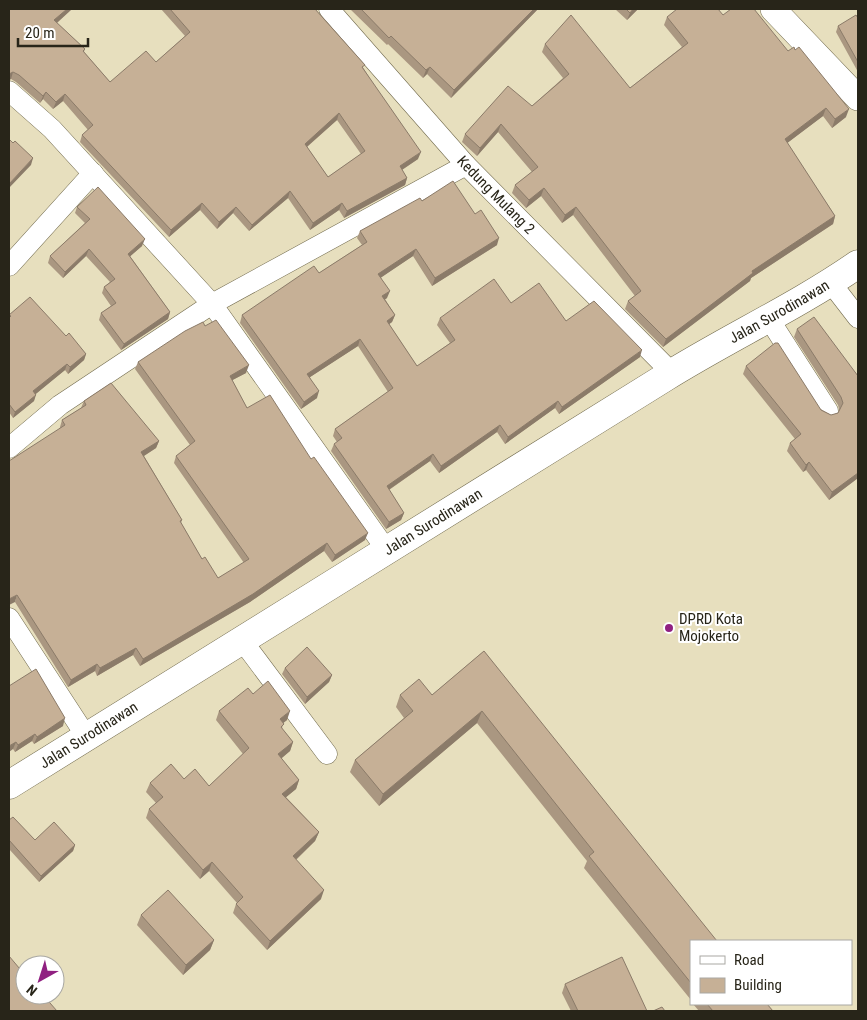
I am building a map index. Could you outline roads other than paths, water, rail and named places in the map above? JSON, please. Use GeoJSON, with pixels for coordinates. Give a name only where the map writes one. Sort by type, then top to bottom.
{"type":"FeatureCollection","features":[{"type":"Feature","properties":{"kind":"main road","name":"Jalan Surodinawan"},"geometry":{"type":"LineString","coordinates":[[9,785],[241,639],[388,552],[672,374],[831,284],[858,264]]}},
{"type":"Feature","properties":{"kind":"street","name":"Kedung Mulang 2"},"geometry":{"type":"LineString","coordinates":[[329,9],[466,165],[672,374]]}},
{"type":"Feature","properties":{"kind":"street"},"geometry":{"type":"LineString","coordinates":[[773,9],[858,98]]}},
{"type":"Feature","properties":{"kind":"street"},"geometry":{"type":"LineString","coordinates":[[9,91],[52,129],[212,304],[388,552]]}},
{"type":"Feature","properties":{"kind":"street"},"geometry":{"type":"LineString","coordinates":[[9,448],[60,405],[212,304],[466,165]]}},
{"type":"Feature","properties":{"kind":"street"},"geometry":{"type":"LineString","coordinates":[[9,266],[93,174]]}},
{"type":"Feature","properties":{"kind":"street"},"geometry":{"type":"LineString","coordinates":[[831,284],[858,318]]}},
{"type":"Feature","properties":{"kind":"street"},"geometry":{"type":"LineString","coordinates":[[769,319],[828,411]]}},
{"type":"Feature","properties":{"kind":"street"},"geometry":{"type":"LineString","coordinates":[[9,618],[86,736]]}},
{"type":"Feature","properties":{"kind":"street"},"geometry":{"type":"LineString","coordinates":[[241,639],[327,754]]}},
{"type":"Feature","properties":{"kind":"place","name":"DPRD Kota Mojokerto"},"geometry":{"type":"Point","coordinates":[669,628]}}]}
